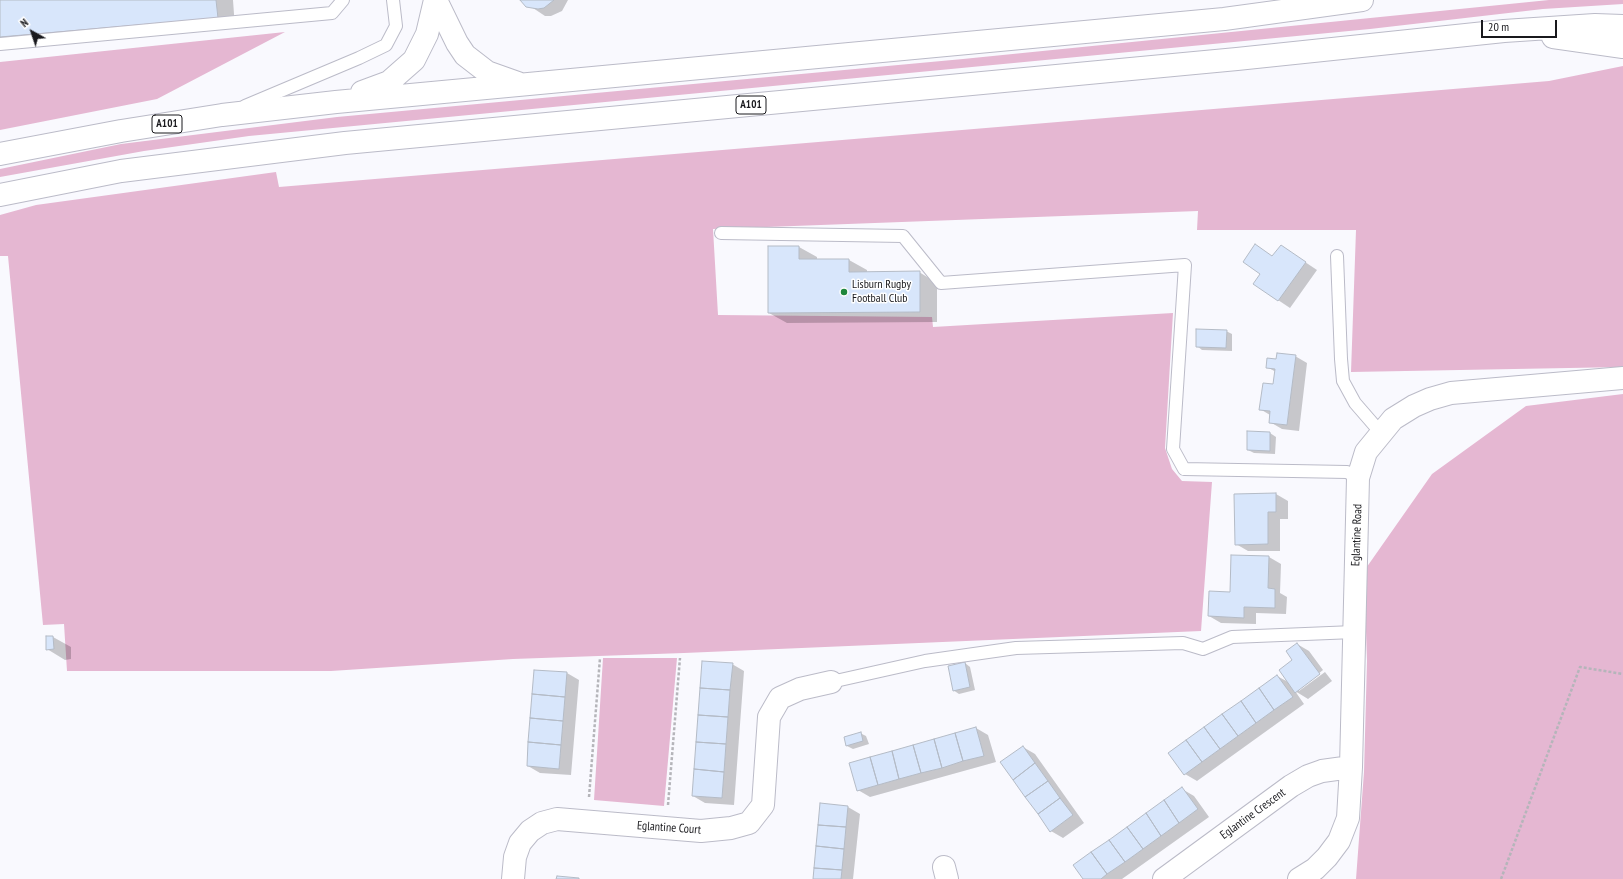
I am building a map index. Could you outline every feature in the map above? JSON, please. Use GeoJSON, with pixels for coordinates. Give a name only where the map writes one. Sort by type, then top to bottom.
{"type":"FeatureCollection","features":[{"type":"Feature","properties":{"kind":"main road"},"geometry":{"type":"LineString","coordinates":[[435,0],[457,43],[466,54],[488,72],[523,85]]}},
{"type":"Feature","properties":{"kind":"main road"},"geometry":{"type":"LineString","coordinates":[[336,102],[389,82],[414,60],[427,34],[435,0]]}},
{"type":"Feature","properties":{"kind":"main road","name":"A101"},"geometry":{"type":"LineString","coordinates":[[0,154],[121,131],[222,115],[336,102],[1216,19],[1362,0]]}},
{"type":"Feature","properties":{"kind":"main road","name":"A101"},"geometry":{"type":"LineString","coordinates":[[0,195],[121,171],[345,143],[1229,60],[1504,31],[1595,25],[1623,26]]}},
{"type":"Feature","properties":{"kind":"main road","name":"A101"},"geometry":{"type":"LineString","coordinates":[[1504,31],[1623,47]]}},
{"type":"Feature","properties":{"kind":"main road","name":"Eglantine Road"},"geometry":{"type":"LineString","coordinates":[[1313,876],[1339,841],[1348,818],[1351,767],[1358,478],[1366,452],[1393,419],[1414,406],[1430,399],[1451,393],[1623,378]]}},
{"type":"Feature","properties":{"kind":"main road","name":"Eglantine Court"},"geometry":{"type":"LineString","coordinates":[[514,879],[515,857],[520,843],[530,831],[542,823],[557,819],[701,831],[732,828],[750,823],[763,805],[769,717],[772,711],[780,698],[800,689],[831,682]]}},
{"type":"Feature","properties":{"kind":"main road","name":"Eglantine Crescent"},"geometry":{"type":"LineString","coordinates":[[1164,879],[1291,786],[1322,770],[1351,767]]}},
{"type":"Feature","properties":{"kind":"lane"},"geometry":{"type":"LineString","coordinates":[[0,44],[332,13],[343,0]]}},
{"type":"Feature","properties":{"kind":"lane"},"geometry":{"type":"LineString","coordinates":[[222,115],[359,58],[386,45],[396,26],[393,0]]}},
{"type":"Feature","properties":{"kind":"lane"},"geometry":{"type":"LineString","coordinates":[[721,233],[903,236],[941,283],[1186,265],[1173,450],[1184,469],[1348,472],[1358,478]]}},
{"type":"Feature","properties":{"kind":"lane"},"geometry":{"type":"LineString","coordinates":[[1337,256],[1343,381],[1355,403],[1381,433]]}},
{"type":"Feature","properties":{"kind":"lane"},"geometry":{"type":"LineString","coordinates":[[831,682],[925,661],[1016,648],[1183,643],[1203,649],[1232,637],[1354,632]]}},
{"type":"Feature","properties":{"kind":"path"},"geometry":{"type":"LineString","coordinates":[[587,821],[600,658]]}},
{"type":"Feature","properties":{"kind":"path"},"geometry":{"type":"LineString","coordinates":[[667,828],[680,658]]}},
{"type":"Feature","properties":{"kind":"path"},"geometry":{"type":"LineString","coordinates":[[1501,879],[1580,667],[1623,674]]}},
{"type":"Feature","properties":{"kind":"shaded area"},"geometry":{"type":"Polygon","coordinates":[[[1549,0],[1623,0],[1623,4],[1543,9],[1370,29],[249,136],[144,151],[0,177],[0,169],[121,144],[337,117],[963,59],[1549,0]]]}},
{"type":"Feature","properties":{"kind":"shaded area"},"geometry":{"type":"Polygon","coordinates":[[[285,32],[157,99],[0,130],[0,62],[285,32]]]}},
{"type":"Feature","properties":{"kind":"shaded area"},"geometry":{"type":"Polygon","coordinates":[[[1623,66],[1623,367],[1351,372],[1356,230],[1197,230],[1198,211],[713,229],[718,315],[932,317],[933,327],[1173,313],[1165,448],[1172,469],[1182,481],[1212,482],[1201,631],[513,659],[331,671],[67,671],[64,624],[43,625],[8,256],[0,256],[0,215],[36,205],[276,172],[279,187],[1549,81],[1623,66]]]}},
{"type":"Feature","properties":{"kind":"shaded area"},"geometry":{"type":"Polygon","coordinates":[[[1623,394],[1623,879],[1356,879],[1364,772],[1367,661],[1364,571],[1432,474],[1526,406],[1623,394]]]}},
{"type":"Feature","properties":{"kind":"shaded area"},"geometry":{"type":"Polygon","coordinates":[[[603,658],[677,658],[664,806],[594,800],[603,658]]]}},
{"type":"Feature","properties":{"kind":"building"},"geometry":{"type":"Polygon","coordinates":[[[0,0],[216,0],[218,18],[0,37],[0,0]]]}},
{"type":"Feature","properties":{"kind":"building"},"geometry":{"type":"Polygon","coordinates":[[[520,0],[554,0],[544,8],[538,9],[526,7],[520,0]]]}},
{"type":"Feature","properties":{"kind":"building"},"geometry":{"type":"Polygon","coordinates":[[[1255,244],[1272,256],[1281,245],[1306,262],[1278,301],[1253,284],[1260,274],[1243,262],[1255,244]]]}},
{"type":"Feature","properties":{"kind":"building","name":"Lisburn Rugby Football Club"},"geometry":{"type":"Polygon","coordinates":[[[768,246],[799,246],[799,259],[849,259],[849,272],[920,271],[920,312],[768,313],[768,246]]]}},
{"type":"Feature","properties":{"kind":"building"},"geometry":{"type":"Polygon","coordinates":[[[1196,329],[1227,330],[1226,348],[1196,347],[1196,329]]]}},
{"type":"Feature","properties":{"kind":"building"},"geometry":{"type":"Polygon","coordinates":[[[1277,353],[1296,355],[1287,425],[1269,423],[1270,411],[1259,410],[1263,383],[1273,384],[1275,369],[1266,368],[1267,358],[1276,359],[1277,353]]]}},
{"type":"Feature","properties":{"kind":"building"},"geometry":{"type":"Polygon","coordinates":[[[1247,431],[1270,432],[1270,451],[1247,450],[1247,431]]]}},
{"type":"Feature","properties":{"kind":"building"},"geometry":{"type":"Polygon","coordinates":[[[1276,493],[1276,512],[1268,512],[1268,544],[1235,545],[1234,494],[1276,493]]]}},
{"type":"Feature","properties":{"kind":"building"},"geometry":{"type":"Polygon","coordinates":[[[1231,555],[1269,556],[1268,588],[1275,589],[1275,608],[1244,607],[1244,618],[1208,616],[1209,591],[1230,592],[1231,555]]]}},
{"type":"Feature","properties":{"kind":"building"},"geometry":{"type":"Polygon","coordinates":[[[46,636],[53,636],[54,649],[46,650],[46,636]]]}},
{"type":"Feature","properties":{"kind":"building"},"geometry":{"type":"Polygon","coordinates":[[[1297,643],[1320,674],[1295,693],[1279,670],[1292,660],[1286,651],[1297,643]]]}},
{"type":"Feature","properties":{"kind":"building"},"geometry":{"type":"Polygon","coordinates":[[[702,661],[733,663],[730,690],[700,688],[702,661]]]}},
{"type":"Feature","properties":{"kind":"building"},"geometry":{"type":"Polygon","coordinates":[[[965,662],[970,687],[953,691],[948,666],[965,662]]]}},
{"type":"Feature","properties":{"kind":"building"},"geometry":{"type":"Polygon","coordinates":[[[534,670],[567,672],[565,697],[532,694],[534,670]]]}},
{"type":"Feature","properties":{"kind":"building"},"geometry":{"type":"Polygon","coordinates":[[[1277,675],[1293,697],[1274,710],[1259,688],[1277,675]]]}},
{"type":"Feature","properties":{"kind":"building"},"geometry":{"type":"Polygon","coordinates":[[[700,688],[730,690],[728,717],[698,715],[700,688]]]}},
{"type":"Feature","properties":{"kind":"building"},"geometry":{"type":"Polygon","coordinates":[[[1259,688],[1274,710],[1256,723],[1241,701],[1259,688]]]}},
{"type":"Feature","properties":{"kind":"building"},"geometry":{"type":"Polygon","coordinates":[[[532,694],[565,697],[563,721],[530,718],[532,694]]]}},
{"type":"Feature","properties":{"kind":"building"},"geometry":{"type":"Polygon","coordinates":[[[1241,701],[1256,723],[1238,736],[1222,714],[1241,701]]]}},
{"type":"Feature","properties":{"kind":"building"},"geometry":{"type":"Polygon","coordinates":[[[1222,714],[1238,736],[1220,749],[1204,727],[1222,714]]]}},
{"type":"Feature","properties":{"kind":"building"},"geometry":{"type":"Polygon","coordinates":[[[698,715],[728,717],[726,744],[696,742],[698,715]]]}},
{"type":"Feature","properties":{"kind":"building"},"geometry":{"type":"Polygon","coordinates":[[[530,718],[563,721],[561,745],[528,742],[530,718]]]}},
{"type":"Feature","properties":{"kind":"building"},"geometry":{"type":"Polygon","coordinates":[[[976,727],[984,756],[963,761],[955,733],[976,727]]]}},
{"type":"Feature","properties":{"kind":"building"},"geometry":{"type":"Polygon","coordinates":[[[1204,727],[1220,749],[1202,762],[1186,740],[1204,727]]]}},
{"type":"Feature","properties":{"kind":"building"},"geometry":{"type":"Polygon","coordinates":[[[861,732],[863,741],[846,746],[844,737],[861,732]]]}},
{"type":"Feature","properties":{"kind":"building"},"geometry":{"type":"Polygon","coordinates":[[[955,733],[963,761],[942,768],[934,739],[955,733]]]}},
{"type":"Feature","properties":{"kind":"building"},"geometry":{"type":"Polygon","coordinates":[[[934,739],[942,768],[921,773],[913,745],[934,739]]]}},
{"type":"Feature","properties":{"kind":"building"},"geometry":{"type":"Polygon","coordinates":[[[1186,740],[1202,762],[1184,775],[1168,753],[1186,740]]]}},
{"type":"Feature","properties":{"kind":"building"},"geometry":{"type":"Polygon","coordinates":[[[528,742],[561,745],[559,769],[527,766],[528,742]]]}},
{"type":"Feature","properties":{"kind":"building"},"geometry":{"type":"Polygon","coordinates":[[[696,742],[726,744],[724,772],[694,769],[696,742]]]}},
{"type":"Feature","properties":{"kind":"building"},"geometry":{"type":"Polygon","coordinates":[[[913,745],[921,773],[899,779],[892,751],[913,745]]]}},
{"type":"Feature","properties":{"kind":"building"},"geometry":{"type":"Polygon","coordinates":[[[1023,746],[1035,763],[1013,780],[1000,762],[1023,746]]]}},
{"type":"Feature","properties":{"kind":"building"},"geometry":{"type":"Polygon","coordinates":[[[892,751],[899,779],[878,785],[870,757],[892,751]]]}},
{"type":"Feature","properties":{"kind":"building"},"geometry":{"type":"Polygon","coordinates":[[[870,757],[878,785],[857,791],[849,763],[870,757]]]}},
{"type":"Feature","properties":{"kind":"building"},"geometry":{"type":"Polygon","coordinates":[[[1035,763],[1048,781],[1025,797],[1013,780],[1035,763]]]}},
{"type":"Feature","properties":{"kind":"building"},"geometry":{"type":"Polygon","coordinates":[[[694,769],[724,772],[722,798],[692,796],[694,769]]]}},
{"type":"Feature","properties":{"kind":"building"},"geometry":{"type":"Polygon","coordinates":[[[1048,781],[1060,798],[1038,814],[1025,797],[1048,781]]]}},
{"type":"Feature","properties":{"kind":"building"},"geometry":{"type":"Polygon","coordinates":[[[1182,787],[1198,809],[1179,823],[1164,800],[1182,787]]]}},
{"type":"Feature","properties":{"kind":"building"},"geometry":{"type":"Polygon","coordinates":[[[1060,798],[1073,815],[1050,832],[1038,814],[1060,798]]]}},
{"type":"Feature","properties":{"kind":"building"},"geometry":{"type":"Polygon","coordinates":[[[1164,800],[1179,823],[1161,836],[1146,813],[1164,800]]]}},
{"type":"Feature","properties":{"kind":"building"},"geometry":{"type":"Polygon","coordinates":[[[820,803],[848,806],[846,827],[818,825],[820,803]]]}},
{"type":"Feature","properties":{"kind":"building"},"geometry":{"type":"Polygon","coordinates":[[[1146,813],[1161,836],[1143,849],[1127,827],[1146,813]]]}},
{"type":"Feature","properties":{"kind":"building"},"geometry":{"type":"Polygon","coordinates":[[[818,825],[846,827],[844,849],[816,846],[818,825]]]}},
{"type":"Feature","properties":{"kind":"building"},"geometry":{"type":"Polygon","coordinates":[[[1127,827],[1143,849],[1125,862],[1109,840],[1127,827]]]}},
{"type":"Feature","properties":{"kind":"building"},"geometry":{"type":"Polygon","coordinates":[[[1109,840],[1125,862],[1107,874],[1091,852],[1109,840]]]}},
{"type":"Feature","properties":{"kind":"building"},"geometry":{"type":"Polygon","coordinates":[[[816,846],[844,849],[842,870],[814,868],[816,846]]]}},
{"type":"Feature","properties":{"kind":"building"},"geometry":{"type":"Polygon","coordinates":[[[1091,852],[1107,874],[1101,879],[1083,879],[1073,865],[1091,852]]]}},
{"type":"Feature","properties":{"kind":"building"},"geometry":{"type":"Polygon","coordinates":[[[814,868],[842,870],[841,879],[813,879],[814,868]]]}},
{"type":"Feature","properties":{"kind":"building"},"geometry":{"type":"Polygon","coordinates":[[[557,876],[579,878],[579,879],[556,879],[557,876]]]}},
{"type":"Feature","properties":{"kind":"place","name":"Lisburn Rugby Football Club"},"geometry":{"type":"Point","coordinates":[844,292]}}]}
